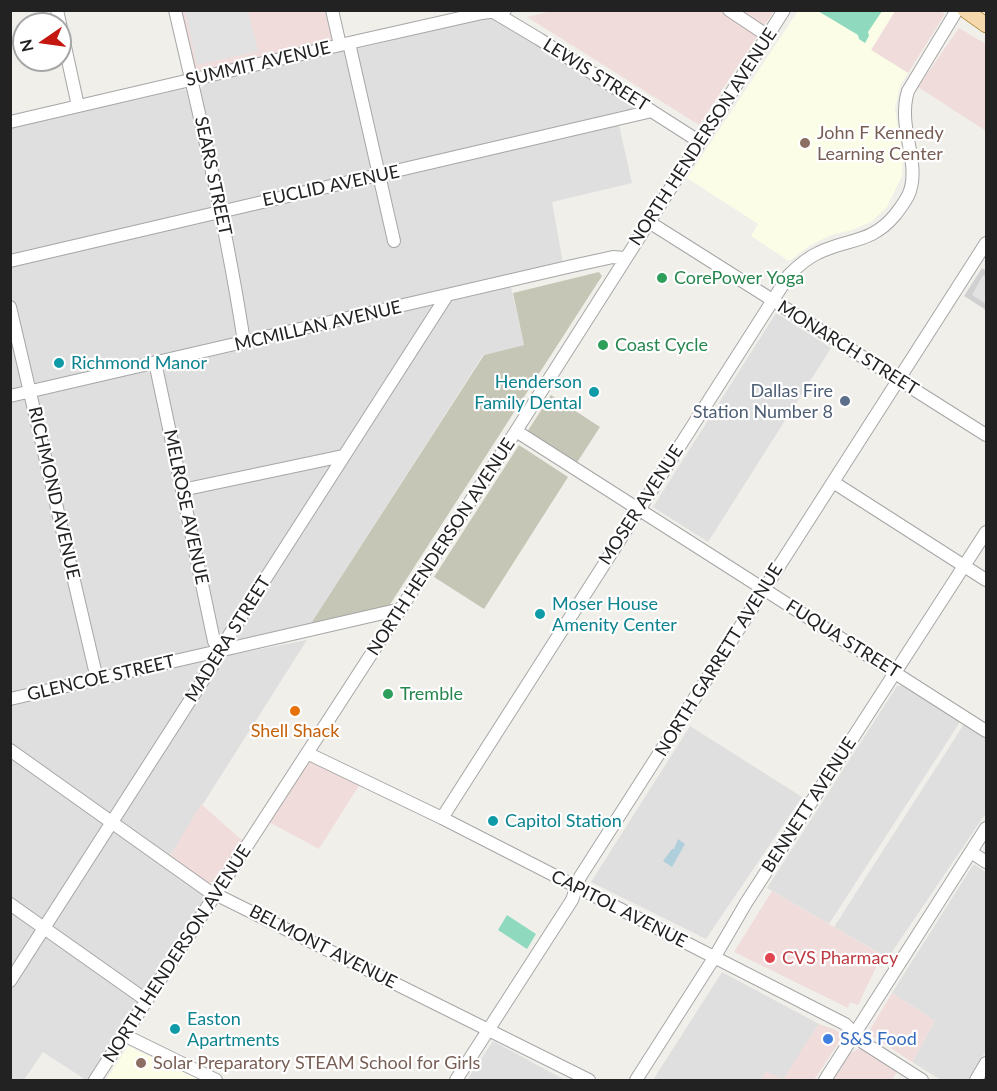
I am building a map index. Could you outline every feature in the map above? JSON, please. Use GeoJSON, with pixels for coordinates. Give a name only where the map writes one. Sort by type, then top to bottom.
{"type":"FeatureCollection","features":[{"type":"Feature","properties":{"kind":"main road"},"geometry":{"type":"LineString","coordinates":[[965,10],[987,25]]}},
{"type":"Feature","properties":{"kind":"street"},"geometry":{"type":"LineString","coordinates":[[57,10],[78,106]]}},
{"type":"Feature","properties":{"kind":"street","name":"SEARS STREET"},"geometry":{"type":"LineString","coordinates":[[175,10],[221,211],[244,342]]}},
{"type":"Feature","properties":{"kind":"street"},"geometry":{"type":"LineString","coordinates":[[332,10],[344,44],[380,176],[394,241]]}},
{"type":"Feature","properties":{"kind":"street"},"geometry":{"type":"LineString","coordinates":[[729,10],[768,36]]}},
{"type":"Feature","properties":{"kind":"street","name":"NORTH HENDERSON AVENUE"},"geometry":{"type":"LineString","coordinates":[[95,1080],[401,609],[784,10]]}},
{"type":"Feature","properties":{"kind":"street","name":"MOSER AVENUE"},"geometry":{"type":"LineString","coordinates":[[442,818],[789,275],[800,263],[819,252],[871,236],[887,224],[905,202],[910,190],[912,174],[904,117],[908,91],[957,10]]}},
{"type":"Feature","properties":{"kind":"street","name":"SUMMIT AVENUE"},"geometry":{"type":"LineString","coordinates":[[10,122],[344,44],[497,11]]}},
{"type":"Feature","properties":{"kind":"street","name":"LEWIS STREET"},"geometry":{"type":"LineString","coordinates":[[497,11],[700,142]]}},
{"type":"Feature","properties":{"kind":"street","name":"EUCLID AVENUE"},"geometry":{"type":"LineString","coordinates":[[10,261],[652,111]]}},
{"type":"Feature","properties":{"kind":"street","name":"MONARCH STREET"},"geometry":{"type":"LineString","coordinates":[[649,222],[987,435]]}},
{"type":"Feature","properties":{"kind":"street","name":"NORTH GARRETT AVENUE"},"geometry":{"type":"LineString","coordinates":[[456,1080],[572,900],[580,877],[987,243]]}},
{"type":"Feature","properties":{"kind":"street","name":"MCMILLAN AVENUE"},"geometry":{"type":"LineString","coordinates":[[10,396],[613,257],[625,258]]}},
{"type":"Feature","properties":{"kind":"street","name":"MADERA STREET"},"geometry":{"type":"LineString","coordinates":[[10,981],[446,297]]}},
{"type":"Feature","properties":{"kind":"street","name":"RICHMOND AVENUE"},"geometry":{"type":"LineString","coordinates":[[10,307],[97,679]]}},
{"type":"Feature","properties":{"kind":"street","name":"MELROSE AVENUE"},"geometry":{"type":"LineString","coordinates":[[155,362],[214,643],[219,651]]}},
{"type":"Feature","properties":{"kind":"street","name":"FUQUA STREET"},"geometry":{"type":"LineString","coordinates":[[516,430],[987,731]]}},
{"type":"Feature","properties":{"kind":"street"},"geometry":{"type":"LineString","coordinates":[[182,490],[343,456]]}},
{"type":"Feature","properties":{"kind":"street"},"geometry":{"type":"LineString","coordinates":[[833,482],[987,580]]}},
{"type":"Feature","properties":{"kind":"street","name":"BENNETT AVENUE"},"geometry":{"type":"LineString","coordinates":[[636,1080],[714,958],[746,903],[987,532]]}},
{"type":"Feature","properties":{"kind":"street","name":"GLENCOE STREET"},"geometry":{"type":"LineString","coordinates":[[10,699],[401,609]]}},
{"type":"Feature","properties":{"kind":"street","name":"BELMONT AVENUE"},"geometry":{"type":"LineString","coordinates":[[10,750],[207,890],[590,1080]]}},
{"type":"Feature","properties":{"kind":"street","name":"CAPITOL AVENUE"},"geometry":{"type":"LineString","coordinates":[[307,753],[442,818],[845,1024],[864,1043],[922,1080]]}},
{"type":"Feature","properties":{"kind":"street"},"geometry":{"type":"LineString","coordinates":[[825,1080],[987,828]]}},
{"type":"Feature","properties":{"kind":"street"},"geometry":{"type":"LineString","coordinates":[[971,852],[987,862]]}},
{"type":"Feature","properties":{"kind":"street"},"geometry":{"type":"LineString","coordinates":[[10,904],[146,1000]]}},
{"type":"Feature","properties":{"kind":"street"},"geometry":{"type":"LineString","coordinates":[[124,1035],[216,1080]]}},
{"type":"Feature","properties":{"kind":"street"},"geometry":{"type":"LineString","coordinates":[[976,1080],[987,1063]]}},
{"type":"Feature","properties":{"kind":"shaded area"},"geometry":{"type":"Polygon","coordinates":[[[557,10],[774,11],[699,125],[527,17],[557,10]]]}},
{"type":"Feature","properties":{"kind":"shaded area"},"geometry":{"type":"Polygon","coordinates":[[[179,11],[325,11],[332,40],[194,72],[179,11]]]}},
{"type":"Feature","properties":{"kind":"shaded area"},"geometry":{"type":"Polygon","coordinates":[[[185,11],[248,11],[258,51],[197,65],[185,11]]]}},
{"type":"Feature","properties":{"kind":"shaded area","name":"John F Kennedy Learning Center"},"geometry":{"type":"Polygon","coordinates":[[[798,11],[895,11],[871,50],[908,73],[900,86],[895,109],[903,158],[902,176],[887,207],[871,222],[831,235],[809,246],[789,261],[751,236],[758,224],[687,178],[798,11]]]}},
{"type":"Feature","properties":{"kind":"shaded area"},"geometry":{"type":"Polygon","coordinates":[[[895,11],[940,11],[945,14],[908,73],[871,50],[895,11]]]}},
{"type":"Feature","properties":{"kind":"shaded area"},"geometry":{"type":"Polygon","coordinates":[[[494,18],[632,103],[634,107],[632,110],[617,116],[632,183],[552,202],[563,263],[250,334],[246,327],[198,92],[206,83],[344,51],[389,240],[400,236],[356,49],[494,18]]]}},
{"type":"Feature","properties":{"kind":"shaded area"},"geometry":{"type":"Polygon","coordinates":[[[959,28],[986,44],[986,131],[918,87],[959,28]]]}},
{"type":"Feature","properties":{"kind":"shaded area"},"geometry":{"type":"Polygon","coordinates":[[[183,89],[188,91],[237,328],[234,340],[11,390],[10,128],[183,89]]]}},
{"type":"Feature","properties":{"kind":"shaded area"},"geometry":{"type":"Polygon","coordinates":[[[982,268],[986,271],[986,310],[964,296],[982,268]]]}},
{"type":"Feature","properties":{"kind":"shaded area"},"geometry":{"type":"Polygon","coordinates":[[[599,272],[602,276],[389,606],[310,625],[484,355],[524,345],[513,293],[599,272]]]}},
{"type":"Feature","properties":{"kind":"shaded area"},"geometry":{"type":"Polygon","coordinates":[[[983,275],[986,277],[986,304],[972,295],[983,275]]]}},
{"type":"Feature","properties":{"kind":"shaded area"},"geometry":{"type":"Polygon","coordinates":[[[511,287],[524,345],[483,355],[310,625],[242,640],[217,632],[163,377],[166,367],[511,287]]]}},
{"type":"Feature","properties":{"kind":"shaded area"},"geometry":{"type":"Polygon","coordinates":[[[776,313],[831,348],[708,542],[653,507],[776,313]]]}},
{"type":"Feature","properties":{"kind":"shaded area"},"geometry":{"type":"Polygon","coordinates":[[[147,370],[154,377],[210,643],[205,650],[11,695],[10,403],[147,370]]]}},
{"type":"Feature","properties":{"kind":"shaded area"},"geometry":{"type":"Polygon","coordinates":[[[551,395],[600,427],[576,464],[527,432],[551,395]]]}},
{"type":"Feature","properties":{"kind":"shaded area"},"geometry":{"type":"Polygon","coordinates":[[[519,445],[568,477],[484,609],[434,577],[519,445]]]}},
{"type":"Feature","properties":{"kind":"shaded area"},"geometry":{"type":"Polygon","coordinates":[[[307,640],[170,856],[160,862],[201,892],[205,896],[203,904],[90,1080],[86,1080],[43,1052],[24,1080],[11,1080],[10,705],[185,664],[307,640]]]}},
{"type":"Feature","properties":{"kind":"shaded area"},"geometry":{"type":"Polygon","coordinates":[[[903,685],[960,722],[829,924],[767,888],[897,686],[903,685]]]}},
{"type":"Feature","properties":{"kind":"shaded area"},"geometry":{"type":"Polygon","coordinates":[[[964,724],[986,739],[986,813],[888,958],[834,927],[964,724]]]}},
{"type":"Feature","properties":{"kind":"shaded area"},"geometry":{"type":"Polygon","coordinates":[[[690,726],[802,797],[706,939],[591,882],[690,726]]]}},
{"type":"Feature","properties":{"kind":"shaded area"},"geometry":{"type":"Polygon","coordinates":[[[311,761],[360,784],[319,849],[267,821],[306,763],[311,761]]]}},
{"type":"Feature","properties":{"kind":"shaded area"},"geometry":{"type":"Polygon","coordinates":[[[201,804],[243,841],[214,881],[207,884],[170,856],[201,804]]]}},
{"type":"Feature","properties":{"kind":"shaded area"},"geometry":{"type":"Polygon","coordinates":[[[973,865],[986,872],[986,1051],[968,1080],[941,1080],[912,1062],[935,1021],[892,993],[973,865]]]}},
{"type":"Feature","properties":{"kind":"shaded area"},"geometry":{"type":"Polygon","coordinates":[[[772,891],[882,955],[858,1005],[850,1002],[848,1008],[734,952],[772,891]]]}},
{"type":"Feature","properties":{"kind":"shaded area"},"geometry":{"type":"Polygon","coordinates":[[[722,972],[819,1024],[783,1080],[766,1072],[761,1080],[653,1080],[722,972]]]}},
{"type":"Feature","properties":{"kind":"shaded area"},"geometry":{"type":"Polygon","coordinates":[[[892,993],[935,1021],[912,1062],[868,1033],[892,993]]]}},
{"type":"Feature","properties":{"kind":"shaded area"},"geometry":{"type":"Polygon","coordinates":[[[819,1024],[836,1030],[843,1036],[814,1080],[761,1080],[766,1072],[783,1079],[819,1024]]]}},
{"type":"Feature","properties":{"kind":"shaded area"},"geometry":{"type":"Polygon","coordinates":[[[493,1041],[563,1079],[566,1080],[467,1080],[493,1041]]]}},
{"type":"Feature","properties":{"kind":"shaded area","name":"Solar Preparatory STEAM School for Girls"},"geometry":{"type":"Polygon","coordinates":[[[128,1046],[199,1080],[106,1080],[128,1046]]]}},
{"type":"Feature","properties":{"kind":"shaded area"},"geometry":{"type":"Polygon","coordinates":[[[860,1048],[897,1072],[892,1080],[833,1080],[849,1054],[860,1048]]]}},
{"type":"Feature","properties":{"kind":"green space"},"geometry":{"type":"Polygon","coordinates":[[[818,11],[882,11],[868,32],[869,36],[865,43],[859,39],[858,35],[818,11]]]}},
{"type":"Feature","properties":{"kind":"green space"},"geometry":{"type":"Polygon","coordinates":[[[507,915],[536,934],[527,949],[498,930],[507,915]]]}},
{"type":"Feature","properties":{"kind":"water"},"geometry":{"type":"Polygon","coordinates":[[[678,839],[685,844],[672,867],[663,861],[674,849],[678,839]]]}},
{"type":"Feature","properties":{"kind":"place","name":"John F Kennedy Learning Center"},"geometry":{"type":"Point","coordinates":[805,143]}},
{"type":"Feature","properties":{"kind":"place","name":"CorePower Yoga"},"geometry":{"type":"Point","coordinates":[662,278]}},
{"type":"Feature","properties":{"kind":"place","name":"Coast Cycle"},"geometry":{"type":"Point","coordinates":[603,345]}},
{"type":"Feature","properties":{"kind":"place","name":"Richmond Manor"},"geometry":{"type":"Point","coordinates":[59,363]}},
{"type":"Feature","properties":{"kind":"place","name":"Henderson Family Dental"},"geometry":{"type":"Point","coordinates":[594,392]}},
{"type":"Feature","properties":{"kind":"place","name":"Dallas Fire Station Number 8"},"geometry":{"type":"Point","coordinates":[845,401]}},
{"type":"Feature","properties":{"kind":"place","name":"Moser House Amenity Center"},"geometry":{"type":"Point","coordinates":[540,614]}},
{"type":"Feature","properties":{"kind":"place","name":"Tremble"},"geometry":{"type":"Point","coordinates":[388,694]}},
{"type":"Feature","properties":{"kind":"place","name":"Shell Shack"},"geometry":{"type":"Point","coordinates":[295,711]}},
{"type":"Feature","properties":{"kind":"place","name":"Capitol Station"},"geometry":{"type":"Point","coordinates":[493,821]}},
{"type":"Feature","properties":{"kind":"place","name":"CVS Pharmacy"},"geometry":{"type":"Point","coordinates":[770,958]}},
{"type":"Feature","properties":{"kind":"place","name":"Easton Apartments"},"geometry":{"type":"Point","coordinates":[175,1029]}},
{"type":"Feature","properties":{"kind":"place","name":"S&S Food"},"geometry":{"type":"Point","coordinates":[828,1039]}},
{"type":"Feature","properties":{"kind":"place","name":"Solar Preparatory STEAM School for Girls"},"geometry":{"type":"Point","coordinates":[141,1063]}}]}
